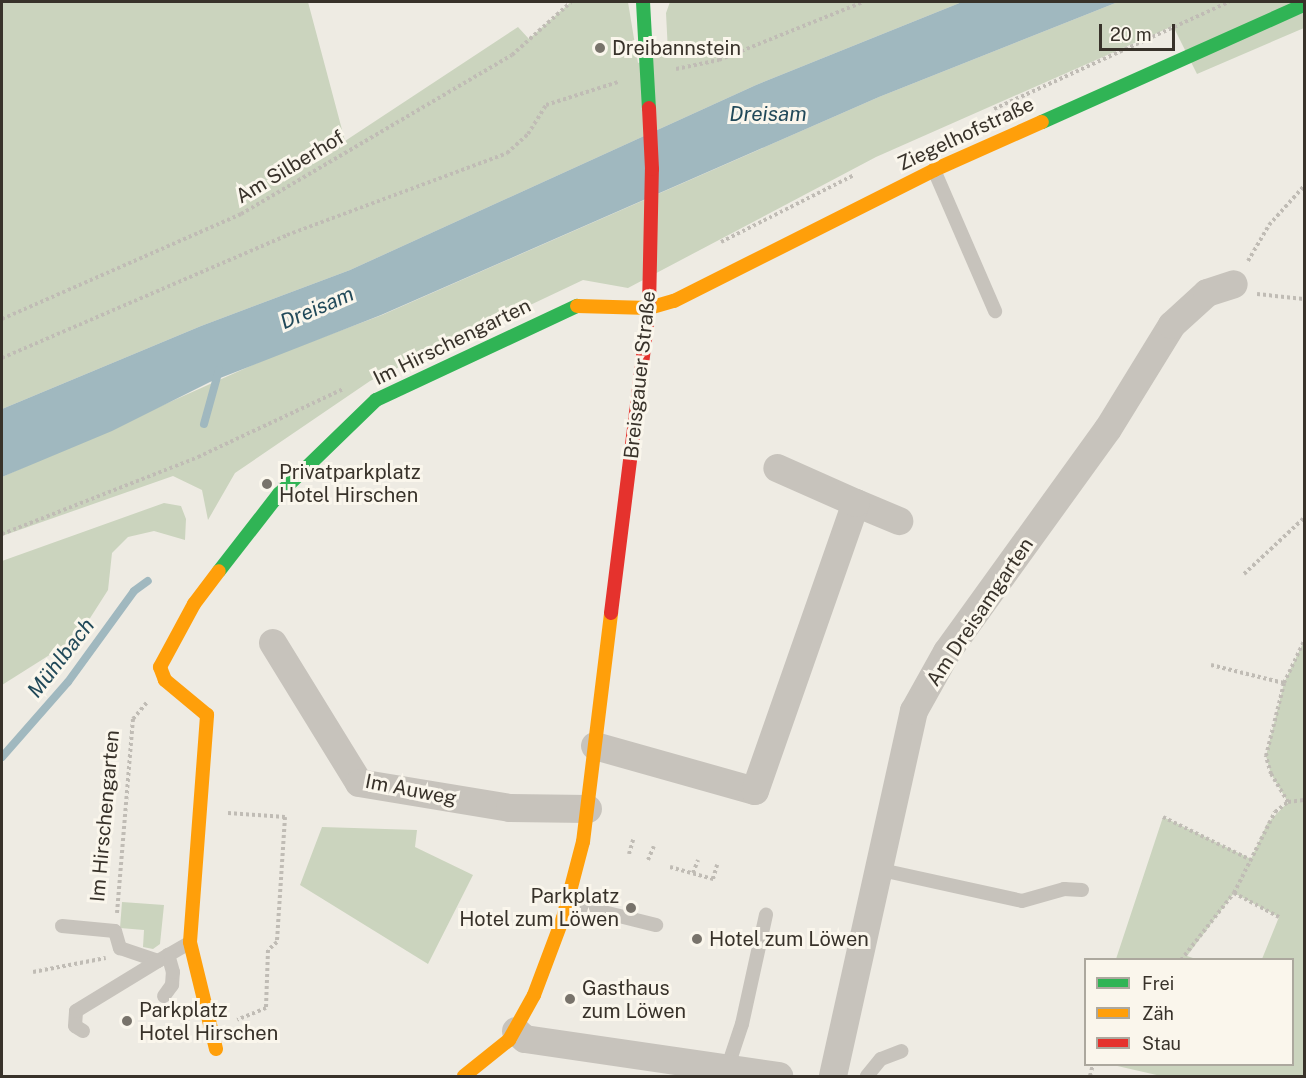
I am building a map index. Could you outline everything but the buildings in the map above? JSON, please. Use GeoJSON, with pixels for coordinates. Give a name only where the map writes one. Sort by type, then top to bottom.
{"type":"FeatureCollection","features":[{"type":"Feature","properties":{"kind":"street","name":"Breisgauer Straße"},"geometry":{"type":"LineString","coordinates":[[464,1077],[516,1031],[542,980],[567,903],[588,809],[649,308],[651,254],[649,81],[643,2]]}},
{"type":"Feature","properties":{"kind":"street","name":"Ziegelhofstraße"},"geometry":{"type":"LineString","coordinates":[[649,308],[708,286],[934,170],[1305,5]]}},
{"type":"Feature","properties":{"kind":"street","name":"Am Dreisamgarten"},"geometry":{"type":"LineString","coordinates":[[833,1077],[877,869],[914,711],[946,652],[1108,429],[1172,325],[1207,293],[1234,284]]}},
{"type":"Feature","properties":{"kind":"street","name":"Im Hirschengarten"},"geometry":{"type":"LineString","coordinates":[[165,680],[160,667],[194,604],[279,494],[376,400],[576,306],[649,308]]}},
{"type":"Feature","properties":{"kind":"street"},"geometry":{"type":"LineString","coordinates":[[777,468],[899,521]]}},
{"type":"Feature","properties":{"kind":"street"},"geometry":{"type":"LineString","coordinates":[[595,746],[755,791],[856,503]]}},
{"type":"Feature","properties":{"kind":"street","name":"Im Auweg"},"geometry":{"type":"LineString","coordinates":[[273,643],[359,783],[510,808],[588,809]]}},
{"type":"Feature","properties":{"kind":"street"},"geometry":{"type":"LineString","coordinates":[[165,680],[207,715],[190,942],[216,1049]]}},
{"type":"Feature","properties":{"kind":"street"},"geometry":{"type":"LineString","coordinates":[[516,1031],[525,1039],[779,1077]]}},
{"type":"Feature","properties":{"kind":"lane"},"geometry":{"type":"LineString","coordinates":[[934,170],[995,311]]}},
{"type":"Feature","properties":{"kind":"lane"},"geometry":{"type":"LineString","coordinates":[[877,869],[1022,901],[1064,889],[1082,890]]}},
{"type":"Feature","properties":{"kind":"lane"},"geometry":{"type":"LineString","coordinates":[[567,903],[656,925]]}},
{"type":"Feature","properties":{"kind":"lane"},"geometry":{"type":"LineString","coordinates":[[719,1069],[742,1024],[766,915]]}},
{"type":"Feature","properties":{"kind":"lane"},"geometry":{"type":"LineString","coordinates":[[62,926],[115,931],[120,948],[163,958],[173,972],[172,985],[164,996]]}},
{"type":"Feature","properties":{"kind":"lane"},"geometry":{"type":"LineString","coordinates":[[82,1031],[75,1026],[76,1011],[190,942]]}},
{"type":"Feature","properties":{"kind":"lane"},"geometry":{"type":"LineString","coordinates":[[867,1077],[881,1059],[902,1051]]}},
{"type":"Feature","properties":{"kind":"path","name":"Am Silberhof"},"geometry":{"type":"LineString","coordinates":[[2,319],[242,214],[512,55],[571,2]]}},
{"type":"Feature","properties":{"kind":"path"},"geometry":{"type":"LineString","coordinates":[[2,358],[287,235],[507,153],[528,134],[546,105],[589,89],[649,81],[719,60],[863,2]]}},
{"type":"Feature","properties":{"kind":"path"},"geometry":{"type":"LineString","coordinates":[[1305,186],[1269,225],[1234,284],[1252,294],[1305,299]]}},
{"type":"Feature","properties":{"kind":"path"},"geometry":{"type":"LineString","coordinates":[[2,533],[198,457],[345,388]]}},
{"type":"Feature","properties":{"kind":"path"},"geometry":{"type":"LineString","coordinates":[[1244,574],[1305,518]]}},
{"type":"Feature","properties":{"kind":"path"},"geometry":{"type":"LineString","coordinates":[[1288,802],[1271,774],[1266,756],[1284,683],[1305,642]]}},
{"type":"Feature","properties":{"kind":"path"},"geometry":{"type":"LineString","coordinates":[[1211,665],[1284,683]]}},
{"type":"Feature","properties":{"kind":"path","name":"Im Hirschengarten"},"geometry":{"type":"LineString","coordinates":[[115,931],[133,719],[165,680]]}},
{"type":"Feature","properties":{"kind":"path"},"geometry":{"type":"LineString","coordinates":[[1183,958],[1234,893],[1267,824],[1288,802],[1305,800]]}},
{"type":"Feature","properties":{"kind":"path"},"geometry":{"type":"LineString","coordinates":[[200,812],[285,817],[277,942],[268,950],[266,1008],[212,1034]]}},
{"type":"Feature","properties":{"kind":"path"},"geometry":{"type":"LineString","coordinates":[[1162,817],[1251,860]]}},
{"type":"Feature","properties":{"kind":"path"},"geometry":{"type":"LineString","coordinates":[[629,854],[633,840]]}},
{"type":"Feature","properties":{"kind":"path"},"geometry":{"type":"LineString","coordinates":[[648,860],[654,846]]}},
{"type":"Feature","properties":{"kind":"path"},"geometry":{"type":"LineString","coordinates":[[693,873],[698,860]]}},
{"type":"Feature","properties":{"kind":"path"},"geometry":{"type":"LineString","coordinates":[[670,867],[713,879],[717,866]]}},
{"type":"Feature","properties":{"kind":"path"},"geometry":{"type":"LineString","coordinates":[[1234,893],[1279,917]]}},
{"type":"Feature","properties":{"kind":"path"},"geometry":{"type":"LineString","coordinates":[[33,972],[111,957],[120,948]]}},
{"type":"Feature","properties":{"kind":"green space"},"geometry":{"type":"Polygon","coordinates":[[[2,2],[308,2],[345,141],[518,27],[529,39],[571,2],[628,2],[638,63],[668,52],[666,13],[670,2],[962,2],[756,85],[350,270],[201,326],[2,409],[2,2]]]}},
{"type":"Feature","properties":{"kind":"green space"},"geometry":{"type":"Polygon","coordinates":[[[1118,2],[1304,2],[1304,28],[1197,74],[1173,26],[876,157],[628,288],[583,280],[370,381],[235,473],[208,520],[202,490],[173,476],[2,536],[2,477],[273,356],[382,315],[879,97],[1118,2]]]}},
{"type":"Feature","properties":{"kind":"green space"},"geometry":{"type":"Polygon","coordinates":[[[164,503],[181,506],[186,519],[185,540],[154,531],[128,537],[112,553],[108,590],[78,637],[2,685],[2,561],[164,503]]]}},
{"type":"Feature","properties":{"kind":"green space"},"geometry":{"type":"Polygon","coordinates":[[[1304,641],[1304,1076],[1161,1076],[1117,1066],[1294,1066],[1294,958],[1262,958],[1279,917],[1234,893],[1187,956],[1193,958],[1116,958],[1163,817],[1251,859],[1267,824],[1288,802],[1271,774],[1266,756],[1284,683],[1304,641]]]}},
{"type":"Feature","properties":{"kind":"green space"},"geometry":{"type":"Polygon","coordinates":[[[322,827],[417,830],[415,847],[473,875],[428,964],[300,885],[322,827]]]}},
{"type":"Feature","properties":{"kind":"green space"},"geometry":{"type":"Polygon","coordinates":[[[122,902],[164,905],[160,944],[153,949],[143,947],[144,930],[120,928],[122,902]]]}},
{"type":"Feature","properties":{"kind":"water","name":"Dreisam"},"geometry":{"type":"Polygon","coordinates":[[[962,2],[1118,2],[879,97],[381,315],[210,382],[112,431],[2,477],[2,409],[201,326],[350,270],[756,85],[962,2]]]}},
{"type":"Feature","properties":{"kind":"waterway","name":"Mühlbach"},"geometry":{"type":"LineString","coordinates":[[204,424],[219,370]]}},
{"type":"Feature","properties":{"kind":"waterway","name":"Mühlbach"},"geometry":{"type":"LineString","coordinates":[[2,757],[68,682],[134,591],[148,581]]}},
{"type":"Feature","properties":{"kind":"traffic: fast"},"geometry":{"type":"LineString","coordinates":[[643,2],[649,108]]}},
{"type":"Feature","properties":{"kind":"traffic: fast"},"geometry":{"type":"LineString","coordinates":[[1042,122],[1304,5]]}},
{"type":"Feature","properties":{"kind":"traffic: fast"},"geometry":{"type":"LineString","coordinates":[[219,571],[279,494],[376,400],[577,306]]}},
{"type":"Feature","properties":{"kind":"traffic: slow"},"geometry":{"type":"LineString","coordinates":[[577,306],[649,308],[674,301],[934,170],[1042,122]]}},
{"type":"Feature","properties":{"kind":"traffic: slow"},"geometry":{"type":"LineString","coordinates":[[216,1049],[190,942],[207,715],[165,680],[160,667],[194,604],[219,571]]}},
{"type":"Feature","properties":{"kind":"traffic: slow"},"geometry":{"type":"LineString","coordinates":[[464,1076],[509,1040],[534,995],[563,918],[583,842],[611,613]]}},
{"type":"Feature","properties":{"kind":"traffic: jam"},"geometry":{"type":"LineString","coordinates":[[611,613],[649,308],[652,169],[649,108]]}},
{"type":"Feature","properties":{"kind":"place","name":"Dreibannstein"},"geometry":{"type":"Point","coordinates":[600,48]}},
{"type":"Feature","properties":{"kind":"place","name":"Privatparkplatz Hotel Hirschen"},"geometry":{"type":"Point","coordinates":[267,484]}},
{"type":"Feature","properties":{"kind":"place","name":"Parkplatz Hotel zum Löwen"},"geometry":{"type":"Point","coordinates":[631,908]}},
{"type":"Feature","properties":{"kind":"place","name":"Hotel zum Löwen"},"geometry":{"type":"Point","coordinates":[697,939]}},
{"type":"Feature","properties":{"kind":"place","name":"Gasthaus zum Löwen"},"geometry":{"type":"Point","coordinates":[570,999]}},
{"type":"Feature","properties":{"kind":"place","name":"Parkplatz Hotel Hirschen"},"geometry":{"type":"Point","coordinates":[127,1021]}}]}
